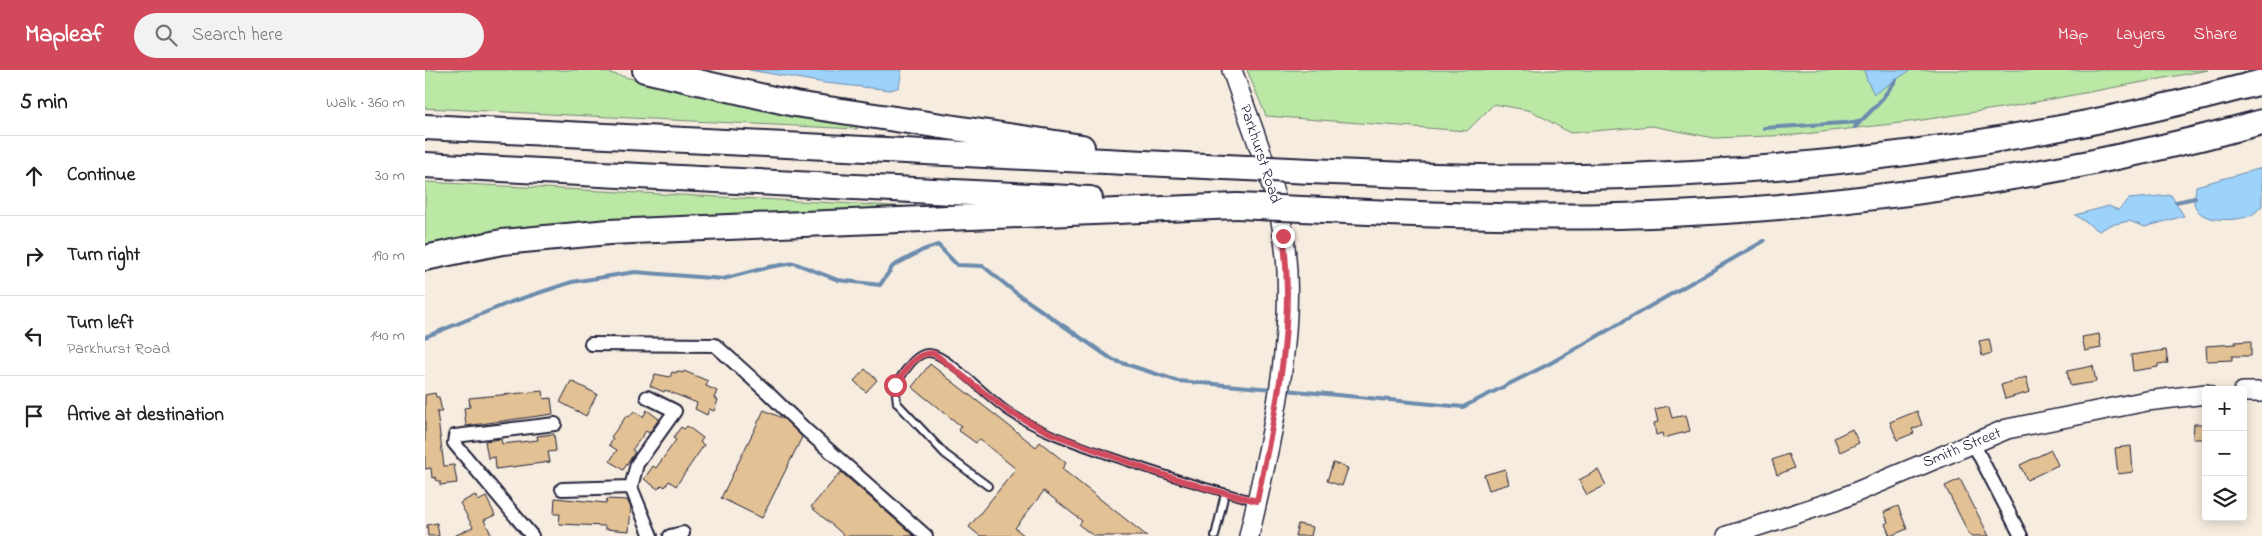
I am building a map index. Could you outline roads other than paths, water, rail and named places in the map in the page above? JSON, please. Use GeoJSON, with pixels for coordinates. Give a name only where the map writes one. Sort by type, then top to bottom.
{"type":"FeatureCollection","features":[{"type":"Feature","properties":{"kind":"highway"},"geometry":{"type":"LineString","coordinates":[[645,70],[795,104],[1225,167]]}},
{"type":"Feature","properties":{"kind":"highway"},"geometry":{"type":"LineString","coordinates":[[425,127],[1311,171],[1484,178],[1559,178],[1715,172],[1911,153],[1991,142],[2128,115],[2262,82]]}},
{"type":"Feature","properties":{"kind":"highway"},"geometry":{"type":"LineString","coordinates":[[425,164],[1440,215],[1572,216],[1667,214],[1805,204],[1941,188],[2034,173],[2163,147],[2262,122]]}},
{"type":"Feature","properties":{"kind":"highway"},"geometry":{"type":"LineString","coordinates":[[425,258],[503,242],[600,232],[1237,206]]}},
{"type":"Feature","properties":{"kind":"street","name":"Parkhurst Road"},"geometry":{"type":"LineString","coordinates":[[1232,70],[1276,202],[1283,236],[1287,294],[1280,381],[1274,419],[1249,536]]}},
{"type":"Feature","properties":{"kind":"street"},"geometry":{"type":"LineString","coordinates":[[591,344],[715,345],[806,430],[926,536]]}},
{"type":"Feature","properties":{"kind":"street"},"geometry":{"type":"LineString","coordinates":[[2247,392],[2262,392]]}},
{"type":"Feature","properties":{"kind":"street","name":"Smith Street"},"geometry":{"type":"LineString","coordinates":[[1727,536],[1835,500],[2007,429],[2147,401],[2202,394]]}},
{"type":"Feature","properties":{"kind":"street"},"geometry":{"type":"LineString","coordinates":[[647,397],[675,411],[637,464],[631,487],[651,536]]}},
{"type":"Feature","properties":{"kind":"street"},"geometry":{"type":"LineString","coordinates":[[532,536],[455,443],[455,436],[555,424]]}},
{"type":"Feature","properties":{"kind":"street"},"geometry":{"type":"LineString","coordinates":[[1973,442],[2021,536]]}},
{"type":"Feature","properties":{"kind":"street"},"geometry":{"type":"LineString","coordinates":[[563,489],[631,487]]}},
{"type":"Feature","properties":{"kind":"street"},"geometry":{"type":"LineString","coordinates":[[670,536],[683,534]]}},
{"type":"Feature","properties":{"kind":"lane"},"geometry":{"type":"LineString","coordinates":[[988,486],[945,454],[897,403],[895,385],[917,358],[924,353],[935,354],[1009,412],[1052,434],[1149,470],[1257,501]]}},
{"type":"Feature","properties":{"kind":"lane"},"geometry":{"type":"LineString","coordinates":[[1215,536],[1225,493]]}},
{"type":"Feature","properties":{"kind":"water"},"geometry":{"type":"Polygon","coordinates":[[[749,70],[902,70],[899,87],[891,90],[825,83],[749,70]]]}},
{"type":"Feature","properties":{"kind":"water"},"geometry":{"type":"Polygon","coordinates":[[[1864,70],[1911,70],[1874,94],[1864,70]]]}},
{"type":"Feature","properties":{"kind":"water"},"geometry":{"type":"Polygon","coordinates":[[[2262,168],[2262,206],[2256,212],[2243,218],[2226,220],[2209,217],[2201,214],[2196,209],[2194,202],[2196,186],[2262,168]]]}},
{"type":"Feature","properties":{"kind":"water"},"geometry":{"type":"Polygon","coordinates":[[[2171,195],[2184,216],[2145,227],[2129,221],[2110,225],[2099,231],[2075,215],[2109,206],[2118,210],[2129,199],[2171,195]]]}},
{"type":"Feature","properties":{"kind":"waterway"},"geometry":{"type":"LineString","coordinates":[[1855,127],[1878,104],[1896,80]]}},
{"type":"Feature","properties":{"kind":"waterway"},"geometry":{"type":"LineString","coordinates":[[1764,128],[1859,122]]}},
{"type":"Feature","properties":{"kind":"waterway"},"geometry":{"type":"LineString","coordinates":[[2176,202],[2195,198]]}},
{"type":"Feature","properties":{"kind":"waterway"},"geometry":{"type":"LineString","coordinates":[[1285,390],[1463,407],[1549,364],[1764,241]]}},
{"type":"Feature","properties":{"kind":"waterway"},"geometry":{"type":"LineString","coordinates":[[425,337],[511,302],[572,282],[635,272],[723,279],[769,267],[794,263],[838,280],[880,285],[893,266],[923,250],[938,245],[957,265],[983,266],[1016,293],[1113,360],[1178,381],[1273,389]]}}]}
